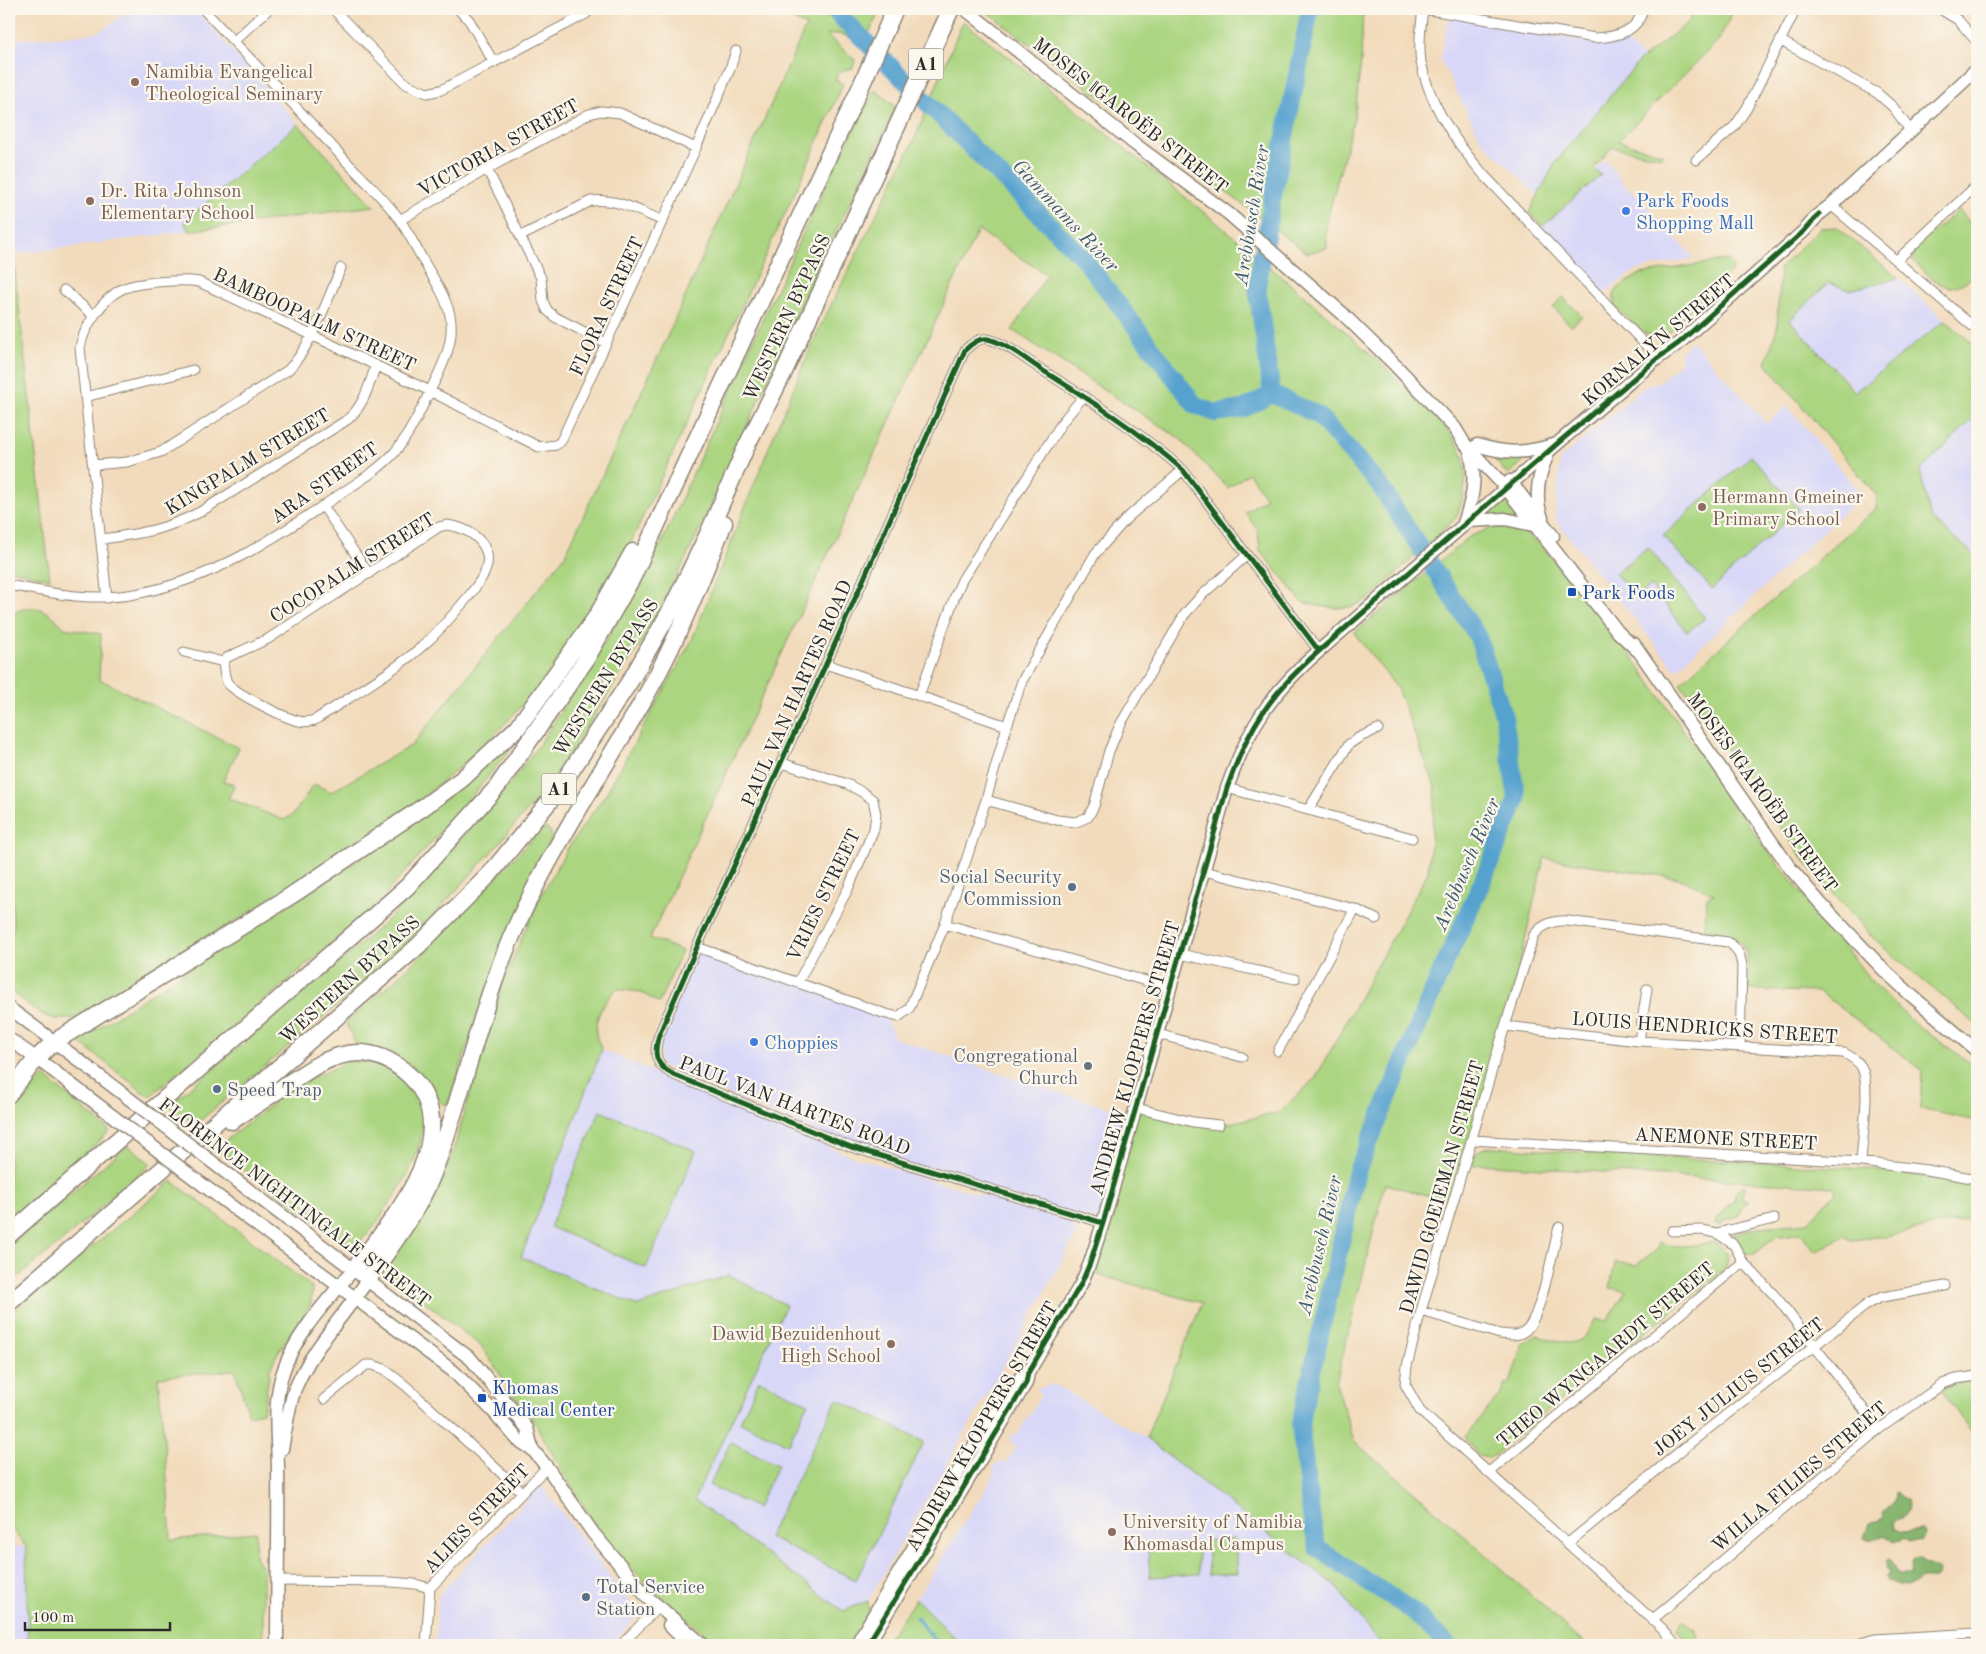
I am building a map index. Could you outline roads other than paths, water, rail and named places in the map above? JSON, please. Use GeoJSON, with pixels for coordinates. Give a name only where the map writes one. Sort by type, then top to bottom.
{"type":"FeatureCollection","features":[{"type":"Feature","properties":{"kind":"highway","name":"WESTERN BYPASS"},"geometry":{"type":"LineString","coordinates":[[9,1235],[407,887],[497,788],[585,661],[632,578],[895,9]]}},
{"type":"Feature","properties":{"kind":"highway","name":"WESTERN BYPASS"},"geometry":{"type":"LineString","coordinates":[[9,1303],[418,946],[490,874],[557,792],[632,678],[672,608],[708,534],[747,445],[782,376],[951,9]]}},
{"type":"Feature","properties":{"kind":"highway"},"geometry":{"type":"LineString","coordinates":[[368,1281],[406,1226],[426,1189],[457,1101],[481,1020],[519,920],[560,843],[672,646],[695,598],[782,376]]}},
{"type":"Feature","properties":{"kind":"highway"},"geometry":{"type":"LineString","coordinates":[[9,1094],[36,1059],[54,1042],[292,895],[422,808],[462,779],[518,727],[597,616],[685,461]]}},
{"type":"Feature","properties":{"kind":"highway"},"geometry":{"type":"LineString","coordinates":[[180,1155],[316,1065],[339,1056],[362,1052],[390,1061],[413,1078],[428,1107],[432,1127],[426,1156],[411,1190],[384,1232],[353,1270]]}},
{"type":"Feature","properties":{"kind":"main road","name":"MOSES ǁGAROËB STREET"},"geometry":{"type":"LineString","coordinates":[[964,9],[1136,145],[1229,214],[1342,313],[1396,366],[1509,485],[1538,524],[1624,627],[1637,650],[1790,868],[1821,904],[1884,970],[1977,1051]]}},
{"type":"Feature","properties":{"kind":"main road","name":"KORNALYN STREET"},"geometry":{"type":"LineString","coordinates":[[1509,485],[1663,354],[1677,338],[1798,228],[1831,205],[1977,69]]}},
{"type":"Feature","properties":{"kind":"main road"},"geometry":{"type":"LineString","coordinates":[[1465,524],[1474,487],[1474,447],[1516,453],[1553,447]]}},
{"type":"Feature","properties":{"kind":"main road"},"geometry":{"type":"LineString","coordinates":[[1465,524],[1505,518],[1538,524],[1538,488],[1541,469],[1553,447]]}},
{"type":"Feature","properties":{"kind":"main road"},"geometry":{"type":"LineString","coordinates":[[1465,524],[1509,485]]}},
{"type":"Feature","properties":{"kind":"main road","name":"ANDREW KLOPPERS STREET"},"geometry":{"type":"LineString","coordinates":[[867,1645],[1026,1383],[1028,1373],[1082,1284],[1103,1223],[1228,788],[1242,748],[1264,710],[1281,687],[1319,651],[1465,524]]}},
{"type":"Feature","properties":{"kind":"main road","name":"FLORENCE NIGHTINGALE STREET"},"geometry":{"type":"LineString","coordinates":[[9,1008],[471,1359],[527,1428],[532,1448]]}},
{"type":"Feature","properties":{"kind":"main road","name":"FLORENCE NIGHTINGALE STREET"},"geometry":{"type":"LineString","coordinates":[[9,1039],[453,1371],[494,1412],[518,1440],[532,1448],[593,1533],[689,1645]]}},
{"type":"Feature","properties":{"kind":"main road"},"geometry":{"type":"LineString","coordinates":[[277,1645],[278,1469],[276,1430],[277,1405],[282,1373],[299,1339],[353,1270]]}},
{"type":"Feature","properties":{"kind":"main road"},"geometry":{"type":"LineString","coordinates":[[278,1469],[295,1390],[311,1358],[368,1281]]}},
{"type":"Feature","properties":{"kind":"main road","name":"ANDREW KLOPPERS STREET"},"geometry":{"type":"LineString","coordinates":[[856,1645],[970,1452],[1021,1378],[1028,1373]]}},
{"type":"Feature","properties":{"kind":"main road","name":"FLORENCE NIGHTINGALE STREET"},"geometry":{"type":"LineString","coordinates":[[656,1607],[703,1645]]}},
{"type":"Feature","properties":{"kind":"street","name":"ARA STREET"},"geometry":{"type":"LineString","coordinates":[[9,585],[58,594],[107,598],[163,588],[203,576],[233,561],[322,506],[377,469],[392,455],[407,437],[444,362],[449,346],[450,317],[446,300],[400,220],[203,9]]}},
{"type":"Feature","properties":{"kind":"street"},"geometry":{"type":"LineString","coordinates":[[234,41],[269,9]]}},
{"type":"Feature","properties":{"kind":"street"},"geometry":{"type":"LineString","coordinates":[[333,9],[406,84],[427,93],[441,90],[494,63],[586,14],[590,9]]}},
{"type":"Feature","properties":{"kind":"street"},"geometry":{"type":"LineString","coordinates":[[458,9],[469,20],[494,63]]}},
{"type":"Feature","properties":{"kind":"street"},"geometry":{"type":"LineString","coordinates":[[1424,9],[1595,38],[1610,37],[1626,32],[1637,23],[1643,9]]}},
{"type":"Feature","properties":{"kind":"street","name":"KORNALYN STREET"},"geometry":{"type":"LineString","coordinates":[[1424,9],[1420,41],[1421,63],[1431,93],[1447,126],[1458,142],[1484,175],[1663,354]]}},
{"type":"Feature","properties":{"kind":"street"},"geometry":{"type":"LineString","coordinates":[[1696,160],[1735,126],[1747,108],[1796,9]]}},
{"type":"Feature","properties":{"kind":"street"},"geometry":{"type":"LineString","coordinates":[[1940,9],[1958,20],[1977,42]]}},
{"type":"Feature","properties":{"kind":"street"},"geometry":{"type":"LineString","coordinates":[[1781,42],[1877,93],[1893,107],[1910,130]]}},
{"type":"Feature","properties":{"kind":"street","name":"FLORA STREET"},"geometry":{"type":"LineString","coordinates":[[430,391],[539,447],[556,445],[561,441],[696,148],[736,51]]}},
{"type":"Feature","properties":{"kind":"street","name":"VICTORIA STREET"},"geometry":{"type":"LineString","coordinates":[[400,220],[487,169],[589,114],[601,111],[620,113],[696,148]]}},
{"type":"Feature","properties":{"kind":"street"},"geometry":{"type":"LineString","coordinates":[[487,169],[541,278],[543,300],[547,310],[555,317],[606,343]]}},
{"type":"Feature","properties":{"kind":"street"},"geometry":{"type":"LineString","coordinates":[[1896,261],[1977,184]]}},
{"type":"Feature","properties":{"kind":"street"},"geometry":{"type":"LineString","coordinates":[[521,236],[591,201],[614,201],[663,221]]}},
{"type":"Feature","properties":{"kind":"street"},"geometry":{"type":"LineString","coordinates":[[1831,205],[1977,330]]}},
{"type":"Feature","properties":{"kind":"street"},"geometry":{"type":"LineString","coordinates":[[94,465],[127,462],[160,452],[288,370],[295,363],[311,334],[341,268]]}},
{"type":"Feature","properties":{"kind":"street","name":"BAMBOOPALM STREET"},"geometry":{"type":"LineString","coordinates":[[107,598],[80,348],[83,333],[94,316],[115,293],[130,287],[190,281],[199,282],[430,391]]}},
{"type":"Feature","properties":{"kind":"street"},"geometry":{"type":"LineString","coordinates":[[64,290],[94,316]]}},
{"type":"Feature","properties":{"kind":"street","name":"PAUL VAN HARTES ROAD"},"geometry":{"type":"LineString","coordinates":[[1103,1223],[851,1147],[666,1071],[660,1065],[655,1048],[659,1035],[965,350],[977,340],[986,338],[1002,344],[1084,396],[1169,457],[1183,470],[1319,651]]}},
{"type":"Feature","properties":{"kind":"street","name":"KINGPALM STREET"},"geometry":{"type":"LineString","coordinates":[[101,539],[147,533],[181,522],[347,420],[356,413],[363,401],[376,365]]}},
{"type":"Feature","properties":{"kind":"street"},"geometry":{"type":"LineString","coordinates":[[85,397],[193,370]]}},
{"type":"Feature","properties":{"kind":"street"},"geometry":{"type":"LineString","coordinates":[[920,696],[954,596],[962,580],[1063,421],[1084,396]]}},
{"type":"Feature","properties":{"kind":"street"},"geometry":{"type":"LineString","coordinates":[[697,947],[898,1017],[909,1009],[944,924],[986,800],[1022,681],[1095,554],[1127,518],[1183,470]]}},
{"type":"Feature","properties":{"kind":"street"},"geometry":{"type":"LineString","coordinates":[[322,506],[369,574]]}},
{"type":"Feature","properties":{"kind":"street","name":"COCOPALM STREET"},"geometry":{"type":"LineString","coordinates":[[447,525],[461,528],[478,538],[486,551],[488,558],[487,567],[482,579],[455,613],[428,641],[414,653],[315,720],[299,722],[232,689],[227,682],[223,662],[228,657],[268,639],[439,526],[447,525]]}},
{"type":"Feature","properties":{"kind":"street"},"geometry":{"type":"LineString","coordinates":[[986,800],[1057,820],[1076,822],[1088,817],[1094,806],[1110,751],[1120,725],[1184,615],[1202,595],[1246,556]]}},
{"type":"Feature","properties":{"kind":"street"},"geometry":{"type":"LineString","coordinates":[[184,652],[223,662]]}},
{"type":"Feature","properties":{"kind":"street"},"geometry":{"type":"LineString","coordinates":[[826,664],[1007,726]]}},
{"type":"Feature","properties":{"kind":"street"},"geometry":{"type":"LineString","coordinates":[[1308,810],[1349,744],[1360,737],[1378,730]]}},
{"type":"Feature","properties":{"kind":"street","name":"VRIES STREET"},"geometry":{"type":"LineString","coordinates":[[782,763],[847,784],[862,792],[873,800],[876,814],[874,829],[848,889],[798,982]]}},
{"type":"Feature","properties":{"kind":"street"},"geometry":{"type":"LineString","coordinates":[[1228,788],[1412,838]]}},
{"type":"Feature","properties":{"kind":"street"},"geometry":{"type":"LineString","coordinates":[[1204,872],[1355,909],[1376,919]]}},
{"type":"Feature","properties":{"kind":"street"},"geometry":{"type":"LineString","coordinates":[[1278,1051],[1355,909]]}},
{"type":"Feature","properties":{"kind":"street","name":"DAWID GOEIEMAN STREET"},"geometry":{"type":"LineString","coordinates":[[1676,1645],[1663,1629],[1420,1411],[1407,1390],[1407,1366],[1421,1311],[1505,1026],[1534,935],[1551,922],[1568,921],[1728,942],[1736,947],[1742,966],[1740,1046]]}},
{"type":"Feature","properties":{"kind":"street"},"geometry":{"type":"LineString","coordinates":[[944,924],[1171,988]]}},
{"type":"Feature","properties":{"kind":"street"},"geometry":{"type":"LineString","coordinates":[[1180,954],[1295,979]]}},
{"type":"Feature","properties":{"kind":"street"},"geometry":{"type":"LineString","coordinates":[[1639,1041],[1647,989]]}},
{"type":"Feature","properties":{"kind":"street","name":"LOUIS HENDRICKS STREET"},"geometry":{"type":"LineString","coordinates":[[1505,1026],[1639,1041],[1844,1053],[1855,1059],[1861,1067],[1866,1080],[1861,1162]]}},
{"type":"Feature","properties":{"kind":"street"},"geometry":{"type":"LineString","coordinates":[[1158,1034],[1242,1057]]}},
{"type":"Feature","properties":{"kind":"street"},"geometry":{"type":"LineString","coordinates":[[1136,1108],[1193,1122],[1219,1125]]}},
{"type":"Feature","properties":{"kind":"street","name":"ANEMONE STREET"},"geometry":{"type":"LineString","coordinates":[[1472,1140],[1861,1162],[1977,1179]]}},
{"type":"Feature","properties":{"kind":"street"},"geometry":{"type":"LineString","coordinates":[[1717,1234],[1774,1219]]}},
{"type":"Feature","properties":{"kind":"street"},"geometry":{"type":"LineString","coordinates":[[1421,1311],[1500,1334],[1511,1336],[1524,1332],[1535,1317],[1559,1227]]}},
{"type":"Feature","properties":{"kind":"street"},"geometry":{"type":"LineString","coordinates":[[1672,1231],[1702,1230],[1717,1234],[1734,1245],[1743,1262],[1777,1298],[1879,1429]]}},
{"type":"Feature","properties":{"kind":"street","name":"THEO WYNGAARDT STREET"},"geometry":{"type":"LineString","coordinates":[[1489,1472],[1743,1262]]}},
{"type":"Feature","properties":{"kind":"street","name":"JOEY JULIUS STREET"},"geometry":{"type":"LineString","coordinates":[[1567,1544],[1689,1444],[1876,1299],[1944,1286]]}},
{"type":"Feature","properties":{"kind":"street"},"geometry":{"type":"LineString","coordinates":[[324,1400],[366,1365],[373,1364],[384,1368],[522,1492]]}},
{"type":"Feature","properties":{"kind":"street","name":"WILLA FILIES STREET"},"geometry":{"type":"LineString","coordinates":[[1652,1620],[1879,1429],[1943,1384],[1956,1379],[1977,1376]]}},
{"type":"Feature","properties":{"kind":"street","name":"ALIES STREET"},"geometry":{"type":"LineString","coordinates":[[277,1581],[390,1582],[415,1584],[430,1588],[547,1467]]}},
{"type":"Feature","properties":{"kind":"street"},"geometry":{"type":"LineString","coordinates":[[426,1645],[430,1588]]}},
{"type":"Feature","properties":{"kind":"street"},"geometry":{"type":"LineString","coordinates":[[622,1645],[656,1607]]}},
{"type":"Feature","properties":{"kind":"street"},"geometry":{"type":"LineString","coordinates":[[1854,1645],[1875,1639],[1977,1633]]}},
{"type":"Feature","properties":{"kind":"waterway","name":"Gammams River"},"geometry":{"type":"LineString","coordinates":[[833,9],[1083,258],[1195,405],[1215,413],[1243,409],[1272,394]]}},
{"type":"Feature","properties":{"kind":"waterway","name":"Arebbusch River"},"geometry":{"type":"LineString","coordinates":[[1310,9],[1257,287],[1272,394],[1318,415],[1380,486],[1478,637],[1504,717],[1517,799],[1357,1171],[1300,1424],[1317,1548],[1411,1610],[1448,1645]]}},
{"type":"Feature","properties":{"kind":"waterway"},"geometry":{"type":"LineString","coordinates":[[916,1617],[938,1645]]}},
{"type":"Feature","properties":{"kind":"place","name":"Namibia Evangelical Theological Seminary"},"geometry":{"type":"Point","coordinates":[135,82]}},
{"type":"Feature","properties":{"kind":"place","name":"Dr. Rita Johnson Elementary School"},"geometry":{"type":"Point","coordinates":[90,201]}},
{"type":"Feature","properties":{"kind":"place","name":"Park Foods Shopping Mall"},"geometry":{"type":"Point","coordinates":[1626,211]}},
{"type":"Feature","properties":{"kind":"place","name":"Hermann Gmeiner Primary School"},"geometry":{"type":"Point","coordinates":[1702,507]}},
{"type":"Feature","properties":{"kind":"place","name":"Park Foods"},"geometry":{"type":"Point","coordinates":[1572,592]}},
{"type":"Feature","properties":{"kind":"place","name":"Social Security Commission"},"geometry":{"type":"Point","coordinates":[1072,887]}},
{"type":"Feature","properties":{"kind":"place","name":"Choppies"},"geometry":{"type":"Point","coordinates":[754,1042]}},
{"type":"Feature","properties":{"kind":"place","name":"Congregational Church"},"geometry":{"type":"Point","coordinates":[1088,1066]}},
{"type":"Feature","properties":{"kind":"place","name":"Speed Trap"},"geometry":{"type":"Point","coordinates":[217,1089]}},
{"type":"Feature","properties":{"kind":"place","name":"Dawid Bezuidenhout High School"},"geometry":{"type":"Point","coordinates":[891,1344]}},
{"type":"Feature","properties":{"kind":"place","name":"Khomas Medical Center"},"geometry":{"type":"Point","coordinates":[482,1398]}},
{"type":"Feature","properties":{"kind":"place","name":"University of Namibia Khomasdal Campus"},"geometry":{"type":"Point","coordinates":[1112,1532]}},
{"type":"Feature","properties":{"kind":"place","name":"Total Service Station"},"geometry":{"type":"Point","coordinates":[586,1597]}}]}
